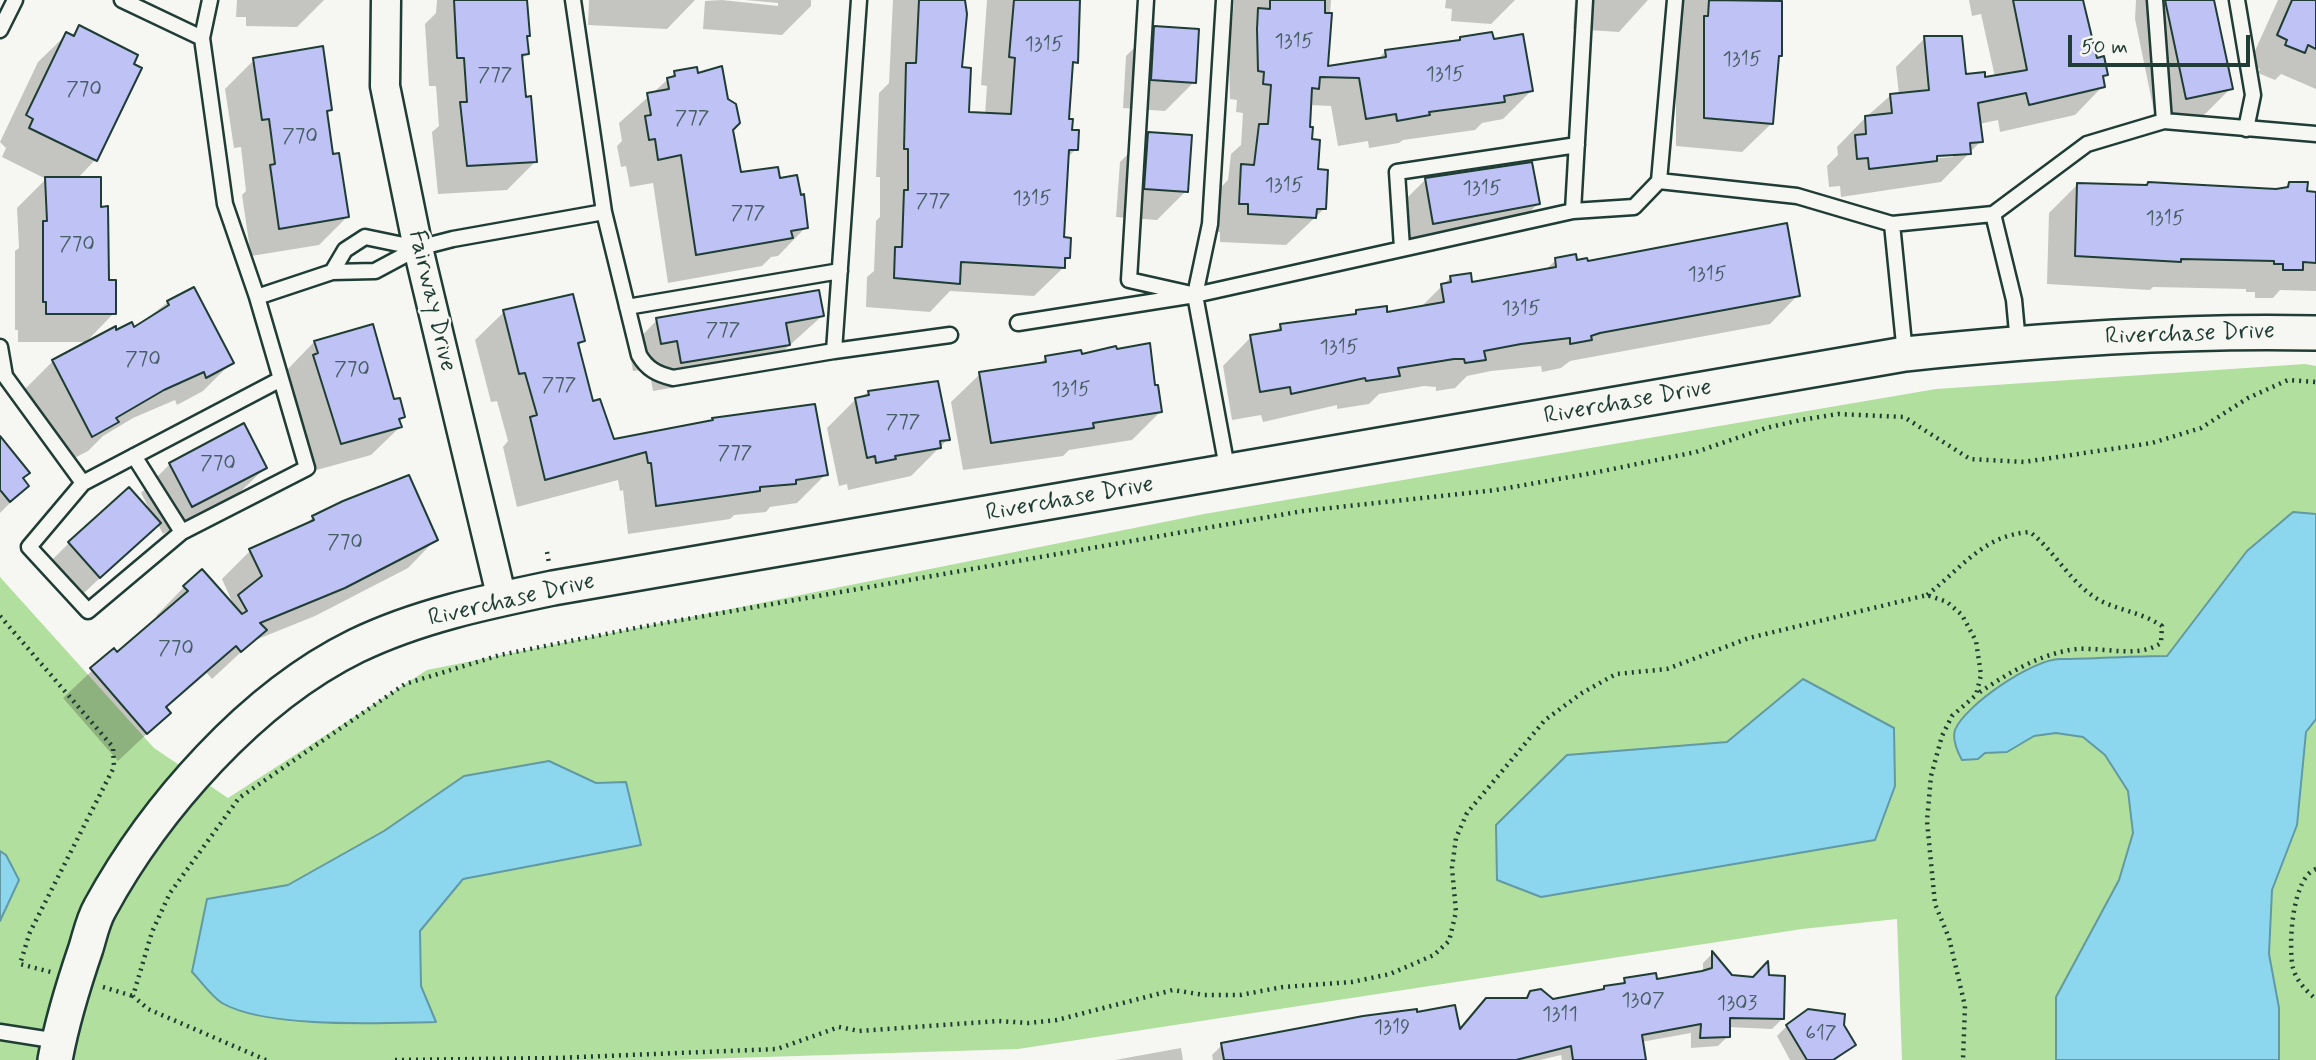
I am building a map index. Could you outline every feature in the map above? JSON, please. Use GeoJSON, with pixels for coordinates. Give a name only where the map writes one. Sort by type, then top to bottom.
{"type":"FeatureCollection","features":[{"type":"Feature","properties":{"kind":"street","name":"Fairway Drive"},"geometry":{"type":"LineString","coordinates":[[386,0],[385,86],[418,248],[502,599]]}},
{"type":"Feature","properties":{"kind":"street","name":"Riverchase Drive"},"geometry":{"type":"LineString","coordinates":[[57,1050],[62,1019],[99,910],[160,818],[224,741],[290,687],[356,646],[457,609],[1905,354],[2018,342],[2227,331],[2316,333]]}},
{"type":"Feature","properties":{"kind":"lane"},"geometry":{"type":"LineString","coordinates":[[0,30],[15,0]]}},
{"type":"Feature","properties":{"kind":"lane"},"geometry":{"type":"LineString","coordinates":[[122,0],[202,38]]}},
{"type":"Feature","properties":{"kind":"lane"},"geometry":{"type":"LineString","coordinates":[[210,0],[202,38],[225,204],[257,297],[281,379],[307,468],[182,532],[88,611],[29,547],[83,482],[281,379]]}},
{"type":"Feature","properties":{"kind":"lane"},"geometry":{"type":"LineString","coordinates":[[573,0],[604,212],[627,307],[644,363],[651,370],[673,378],[950,335]]}},
{"type":"Feature","properties":{"kind":"lane"},"geometry":{"type":"LineString","coordinates":[[834,351],[859,0]]}},
{"type":"Feature","properties":{"kind":"lane"},"geometry":{"type":"LineString","coordinates":[[1146,0],[1129,280],[1195,295]]}},
{"type":"Feature","properties":{"kind":"lane"},"geometry":{"type":"LineString","coordinates":[[1224,0],[1210,224],[1195,295],[1228,473]]}},
{"type":"Feature","properties":{"kind":"lane"},"geometry":{"type":"LineString","coordinates":[[1573,211],[1585,0]]}},
{"type":"Feature","properties":{"kind":"lane"},"geometry":{"type":"LineString","coordinates":[[1017,323],[1195,295],[1573,211],[1634,207],[1658,181],[1675,0]]}},
{"type":"Feature","properties":{"kind":"lane"},"geometry":{"type":"LineString","coordinates":[[2155,0],[2164,121]]}},
{"type":"Feature","properties":{"kind":"lane"},"geometry":{"type":"LineString","coordinates":[[2237,0],[2253,95],[2246,129]]}},
{"type":"Feature","properties":{"kind":"lane"},"geometry":{"type":"LineString","coordinates":[[1658,181],[1797,195],[1892,225],[1993,214],[2087,144],[2164,121],[2316,134]]}},
{"type":"Feature","properties":{"kind":"lane"},"geometry":{"type":"LineString","coordinates":[[1402,248],[1396,172],[1577,145]]}},
{"type":"Feature","properties":{"kind":"lane"},"geometry":{"type":"LineString","coordinates":[[257,297],[332,272],[375,271],[418,248],[459,237],[604,212]]}},
{"type":"Feature","properties":{"kind":"lane"},"geometry":{"type":"LineString","coordinates":[[1993,214],[2014,300],[2018,342]]}},
{"type":"Feature","properties":{"kind":"lane"},"geometry":{"type":"LineString","coordinates":[[1892,225],[1905,354]]}},
{"type":"Feature","properties":{"kind":"lane"},"geometry":{"type":"LineString","coordinates":[[332,272],[345,250],[365,237],[418,248]]}},
{"type":"Feature","properties":{"kind":"lane"},"geometry":{"type":"LineString","coordinates":[[627,307],[839,271]]}},
{"type":"Feature","properties":{"kind":"lane"},"geometry":{"type":"LineString","coordinates":[[0,347],[5,376],[83,482]]}},
{"type":"Feature","properties":{"kind":"lane"},"geometry":{"type":"LineString","coordinates":[[134,456],[182,532]]}},
{"type":"Feature","properties":{"kind":"lane"},"geometry":{"type":"LineString","coordinates":[[0,1032],[57,1050]]}},
{"type":"Feature","properties":{"kind":"path"},"geometry":{"type":"LineString","coordinates":[[266,1060],[148,1009],[133,996],[152,932],[170,894],[239,798],[405,684],[499,655],[641,627],[1303,511],[1496,490],[1598,472],[1696,452],[1766,428],[1801,420],[1849,414],[1904,417],[1970,459],[2024,462],[2152,443],[2201,428],[2248,398],[2288,380],[2316,382]]}},
{"type":"Feature","properties":{"kind":"path"},"geometry":{"type":"LineString","coordinates":[[396,1060],[556,1058],[777,1049],[839,1027],[859,1031],[999,1021],[1028,1023],[1058,1020],[1173,990],[1204,995],[1240,996],[1283,987],[1352,982],[1390,974],[1434,955],[1449,941],[1456,912],[1452,868],[1456,838],[1467,813],[1545,720],[1582,693],[1616,674],[1667,669],[1749,638],[1927,595],[1975,552],[2008,533],[2030,532],[2047,546],[2068,573],[2100,601],[2144,614],[2162,626],[2161,643],[2148,652],[2066,650],[2003,676],[1952,716],[1942,736],[1931,776],[1927,821],[1936,905],[1949,938],[1965,1006],[1963,1060]]}},
{"type":"Feature","properties":{"kind":"path"},"geometry":{"type":"LineString","coordinates":[[1927,595],[1947,602],[1962,615],[1976,641],[1981,675],[1976,695]]}},
{"type":"Feature","properties":{"kind":"path"},"geometry":{"type":"LineString","coordinates":[[0,616],[113,747],[114,767],[30,932],[23,953],[20,964],[46,971]]}},
{"type":"Feature","properties":{"kind":"path"},"geometry":{"type":"LineString","coordinates":[[2316,869],[2310,871],[2300,886],[2294,907],[2293,967],[2301,985],[2316,999]]}},
{"type":"Feature","properties":{"kind":"green space"},"geometry":{"type":"Polygon","coordinates":[[[2305,364],[2316,366],[2316,1060],[1902,1060],[1897,919],[1802,929],[1018,1049],[670,1060],[0,1060],[0,577],[154,748],[228,798],[427,670],[1204,514],[1936,389],[2305,364]]]}},
{"type":"Feature","properties":{"kind":"water"},"geometry":{"type":"Polygon","coordinates":[[[2293,512],[2316,514],[2316,719],[2306,732],[2297,825],[2272,890],[2269,954],[2279,1008],[2279,1060],[2056,1060],[2056,997],[2119,880],[2133,833],[2128,791],[2105,755],[2083,737],[2056,733],[2034,736],[2007,752],[1985,753],[1978,759],[1962,760],[1955,742],[1955,730],[1972,708],[2001,685],[2048,661],[2167,656],[2247,551],[2293,512]]]}},
{"type":"Feature","properties":{"kind":"water"},"geometry":{"type":"Polygon","coordinates":[[[1803,679],[1894,728],[1895,786],[1875,840],[1541,897],[1497,880],[1496,825],[1567,755],[1727,742],[1803,679]]]}},
{"type":"Feature","properties":{"kind":"water"},"geometry":{"type":"Polygon","coordinates":[[[549,761],[596,783],[626,782],[641,845],[463,879],[420,931],[421,986],[436,1022],[326,1023],[267,1017],[222,1003],[192,972],[207,899],[288,885],[384,831],[464,776],[549,761]]]}},
{"type":"Feature","properties":{"kind":"water"},"geometry":{"type":"Polygon","coordinates":[[[0,851],[6,855],[19,880],[0,921],[0,851]]]}},
{"type":"Feature","properties":{"kind":"building"},"geometry":{"type":"Polygon","coordinates":[[[454,0],[527,0],[529,54],[522,55],[526,97],[531,96],[537,162],[467,166],[460,102],[467,102],[464,58],[457,58],[454,0]]]}},
{"type":"Feature","properties":{"kind":"building"},"geometry":{"type":"Polygon","coordinates":[[[919,0],[965,0],[967,14],[962,67],[971,68],[969,112],[1011,114],[1015,58],[1009,57],[1014,0],[1080,0],[1078,63],[1073,62],[1069,119],[1073,119],[1072,130],[1079,130],[1078,150],[1069,150],[1064,237],[1071,238],[1070,258],[1065,258],[1065,268],[961,262],[960,284],[894,278],[895,247],[902,247],[904,190],[908,190],[908,149],[904,149],[906,63],[916,63],[919,0]]]}},
{"type":"Feature","properties":{"kind":"building"},"geometry":{"type":"Polygon","coordinates":[[[1270,0],[1325,0],[1325,13],[1332,13],[1328,66],[1386,57],[1385,50],[1460,40],[1460,37],[1492,32],[1494,39],[1523,34],[1533,91],[1504,96],[1505,102],[1429,112],[1430,115],[1397,121],[1396,114],[1366,119],[1359,78],[1320,77],[1319,89],[1312,88],[1310,127],[1313,127],[1312,139],[1320,140],[1318,169],[1328,170],[1326,209],[1317,209],[1316,218],[1248,214],[1248,204],[1239,204],[1241,164],[1254,165],[1259,124],[1268,124],[1271,85],[1263,84],[1264,72],[1258,71],[1257,29],[1258,8],[1270,9],[1270,0]]]}},
{"type":"Feature","properties":{"kind":"building"},"geometry":{"type":"Polygon","coordinates":[[[1709,0],[1782,1],[1782,56],[1779,56],[1773,124],[1704,118],[1704,16],[1708,16],[1709,0]]]}},
{"type":"Feature","properties":{"kind":"building"},"geometry":{"type":"Polygon","coordinates":[[[2013,0],[2083,0],[2097,58],[2104,56],[2108,75],[2103,76],[2105,87],[2029,105],[2026,93],[1978,103],[1983,142],[1970,143],[1971,154],[1937,156],[1937,161],[1869,169],[1868,158],[1857,159],[1855,135],[1866,134],[1865,116],[1892,113],[1890,94],[1929,90],[1924,36],[1962,36],[1966,74],[1985,72],[1985,77],[2027,70],[2013,0]]]}},
{"type":"Feature","properties":{"kind":"building"},"geometry":{"type":"Polygon","coordinates":[[[2165,0],[2214,0],[2233,89],[2186,99],[2165,0]]]}},
{"type":"Feature","properties":{"kind":"building"},"geometry":{"type":"Polygon","coordinates":[[[2292,0],[2316,0],[2316,49],[2308,45],[2305,53],[2285,45],[2287,40],[2277,35],[2292,0]]]}},
{"type":"Feature","properties":{"kind":"building"},"geometry":{"type":"Polygon","coordinates":[[[79,25],[138,55],[134,64],[142,68],[97,161],[29,128],[33,119],[26,115],[66,32],[74,36],[79,25]]]}},
{"type":"Feature","properties":{"kind":"building"},"geometry":{"type":"Polygon","coordinates":[[[1154,26],[1199,29],[1196,83],[1151,80],[1154,26]]]}},
{"type":"Feature","properties":{"kind":"building"},"geometry":{"type":"Polygon","coordinates":[[[323,46],[332,110],[327,111],[333,154],[339,153],[349,217],[279,229],[270,165],[275,164],[269,119],[262,120],[253,58],[323,46]]]}},
{"type":"Feature","properties":{"kind":"building"},"geometry":{"type":"Polygon","coordinates":[[[722,66],[728,99],[736,104],[740,123],[733,130],[741,172],[778,167],[780,178],[797,175],[801,195],[804,194],[808,228],[791,231],[793,238],[696,255],[681,155],[658,160],[655,139],[649,140],[645,116],[651,115],[647,93],[669,89],[667,78],[675,76],[674,71],[697,67],[698,73],[722,66]]]}},
{"type":"Feature","properties":{"kind":"building"},"geometry":{"type":"Polygon","coordinates":[[[1148,132],[1192,135],[1188,192],[1144,189],[1148,132]]]}},
{"type":"Feature","properties":{"kind":"building"},"geometry":{"type":"Polygon","coordinates":[[[1532,162],[1540,204],[1433,224],[1425,178],[1532,162]]]}},
{"type":"Feature","properties":{"kind":"building"},"geometry":{"type":"Polygon","coordinates":[[[45,177],[101,177],[101,207],[108,206],[109,280],[116,280],[116,314],[46,314],[46,302],[43,302],[43,221],[47,221],[45,177]]]}},
{"type":"Feature","properties":{"kind":"building"},"geometry":{"type":"Polygon","coordinates":[[[2148,182],[2276,189],[2288,187],[2289,182],[2308,182],[2307,191],[2316,192],[2316,263],[2303,262],[2303,270],[2283,270],[2283,264],[2274,264],[2274,261],[2181,259],[2181,262],[2075,256],[2077,183],[2147,185],[2148,182]]]}},
{"type":"Feature","properties":{"kind":"building"},"geometry":{"type":"Polygon","coordinates":[[[1787,223],[1800,296],[1600,333],[1591,336],[1592,340],[1570,344],[1570,338],[1484,351],[1486,360],[1465,363],[1464,359],[1454,359],[1398,368],[1400,376],[1366,381],[1365,378],[1291,394],[1290,387],[1260,392],[1250,335],[1281,330],[1280,324],[1356,314],[1356,310],[1387,306],[1387,312],[1444,302],[1441,284],[1451,282],[1450,276],[1471,273],[1472,282],[1556,267],[1555,258],[1576,254],[1577,260],[1587,258],[1588,261],[1787,223]]]}},
{"type":"Feature","properties":{"kind":"building"},"geometry":{"type":"Polygon","coordinates":[[[194,287],[234,363],[206,378],[204,372],[164,390],[116,418],[119,422],[92,437],[52,360],[116,326],[116,330],[132,322],[134,327],[169,305],[167,301],[194,287]]]}},
{"type":"Feature","properties":{"kind":"building"},"geometry":{"type":"Polygon","coordinates":[[[819,290],[824,316],[786,323],[790,345],[681,363],[677,341],[661,344],[656,318],[819,290]]]}},
{"type":"Feature","properties":{"kind":"building"},"geometry":{"type":"Polygon","coordinates":[[[573,294],[585,341],[578,343],[593,401],[600,399],[614,439],[713,420],[712,418],[815,404],[828,475],[796,480],[796,484],[760,487],[760,491],[656,506],[651,463],[648,463],[646,452],[545,480],[530,417],[537,415],[525,373],[519,374],[503,310],[573,294]]]}},
{"type":"Feature","properties":{"kind":"building"},"geometry":{"type":"Polygon","coordinates":[[[373,324],[394,399],[400,398],[405,417],[399,419],[402,427],[341,444],[313,355],[318,353],[314,341],[373,324]]]}},
{"type":"Feature","properties":{"kind":"building"},"geometry":{"type":"Polygon","coordinates":[[[1150,343],[1155,385],[1158,385],[1162,412],[1093,423],[1094,428],[991,443],[979,372],[1046,362],[1045,356],[1081,350],[1082,354],[1116,346],[1117,349],[1150,343]]]}},
{"type":"Feature","properties":{"kind":"building"},"geometry":{"type":"Polygon","coordinates":[[[938,381],[950,440],[940,441],[941,448],[895,456],[896,459],[876,463],[875,456],[867,458],[855,398],[869,395],[868,391],[938,381]]]}},
{"type":"Feature","properties":{"kind":"building"},"geometry":{"type":"Polygon","coordinates":[[[244,423],[267,468],[192,507],[169,463],[244,423]]]}},
{"type":"Feature","properties":{"kind":"building"},"geometry":{"type":"Polygon","coordinates":[[[0,436],[30,473],[23,478],[29,486],[10,502],[0,490],[0,436]]]}},
{"type":"Feature","properties":{"kind":"building"},"geometry":{"type":"Polygon","coordinates":[[[409,475],[438,540],[345,588],[260,623],[267,630],[241,652],[236,646],[206,672],[166,707],[171,713],[147,734],[90,668],[114,648],[117,652],[188,591],[183,586],[202,569],[242,614],[247,611],[238,595],[262,576],[249,549],[314,520],[312,516],[343,501],[409,475]]]}},
{"type":"Feature","properties":{"kind":"building"},"geometry":{"type":"Polygon","coordinates":[[[129,487],[161,523],[100,578],[68,542],[129,487]]]}},
{"type":"Feature","properties":{"kind":"building"},"geometry":{"type":"Polygon","coordinates":[[[1712,951],[1732,975],[1753,977],[1768,961],[1769,975],[1785,976],[1784,1019],[1730,1018],[1730,1037],[1700,1038],[1701,1024],[1642,1035],[1646,1060],[1573,1060],[1571,1046],[1516,1060],[1224,1060],[1221,1043],[1363,1016],[1417,1009],[1417,1012],[1455,1005],[1460,1029],[1486,998],[1527,998],[1530,991],[1541,989],[1553,999],[1625,983],[1624,978],[1656,973],[1657,979],[1702,971],[1712,968],[1712,951]]]}},
{"type":"Feature","properties":{"kind":"building"},"geometry":{"type":"Polygon","coordinates":[[[1808,1009],[1845,1014],[1844,1025],[1856,1045],[1833,1060],[1807,1060],[1786,1025],[1808,1009]]]}}]}
